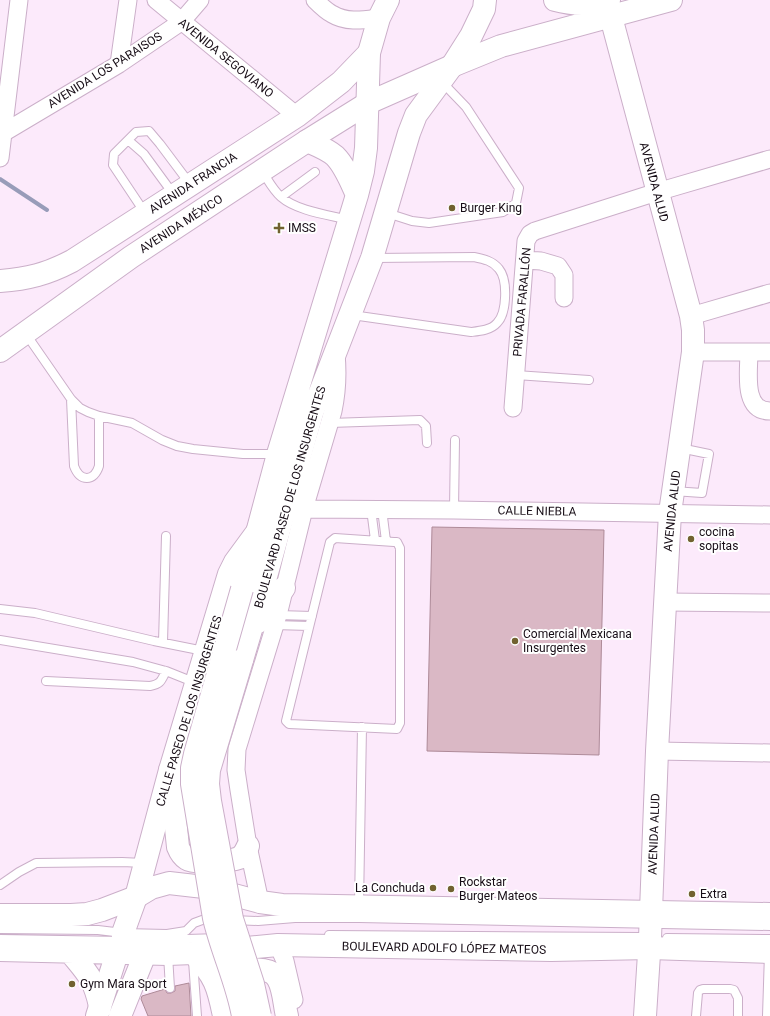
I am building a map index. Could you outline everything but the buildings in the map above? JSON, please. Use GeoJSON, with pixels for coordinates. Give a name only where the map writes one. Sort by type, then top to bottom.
{"type":"FeatureCollection","features":[{"type":"Feature","properties":{"kind":"main road","name":"BOULEVARD PASEO DE LOS INSURGENTES"},"geometry":{"type":"LineString","coordinates":[[260,1016],[253,984],[232,919],[210,801],[208,784],[211,765],[312,413],[372,258],[409,133],[416,115],[471,36],[484,8],[485,0]]}},
{"type":"Feature","properties":{"kind":"main road"},"geometry":{"type":"LineString","coordinates":[[555,0],[575,4],[599,3],[610,9],[671,0]]}},
{"type":"Feature","properties":{"kind":"main road","name":"BOULEVARD PASEO DE LOS INSURGENTES"},"geometry":{"type":"LineString","coordinates":[[243,1016],[237,990],[214,918],[192,784],[192,768],[258,532],[278,454],[357,195],[366,148],[369,53],[384,9]]}},
{"type":"Feature","properties":{"kind":"main road","name":"AVENIDA MÉXICO"},"geometry":{"type":"LineString","coordinates":[[2,346],[25,334],[131,257],[307,141],[368,103],[446,73],[501,46],[610,9]]}},
{"type":"Feature","properties":{"kind":"main road","name":"AVENIDA ALUD"},"geometry":{"type":"LineString","coordinates":[[610,9],[657,192],[691,316],[693,330],[693,352],[670,513],[645,1016]]}},
{"type":"Feature","properties":{"kind":"main road","name":"AVENIDA FRANCIA"},"geometry":{"type":"LineString","coordinates":[[0,281],[41,275],[72,261],[297,116],[341,82],[369,53]]}},
{"type":"Feature","properties":{"kind":"main road"},"geometry":{"type":"LineString","coordinates":[[307,141],[324,148],[335,156],[343,167],[357,195]]}},
{"type":"Feature","properties":{"kind":"main road","name":"CALLE PASEO DE LOS INSURGENTES"},"geometry":{"type":"LineString","coordinates":[[99,1011],[136,897],[170,770],[229,574],[235,562],[258,532]]}},
{"type":"Feature","properties":{"kind":"main road"},"geometry":{"type":"LineString","coordinates":[[250,633],[284,588]]}},
{"type":"Feature","properties":{"kind":"main road"},"geometry":{"type":"LineString","coordinates":[[170,770],[178,847],[181,854],[187,860],[194,862],[234,859],[243,855],[248,846]]}},
{"type":"Feature","properties":{"kind":"main road","name":"BOULEVARD ADOLFO LÓPEZ MATEOS"},"geometry":{"type":"LineString","coordinates":[[0,915],[87,914],[136,897],[151,888],[168,883],[204,887],[260,902],[282,905],[359,907],[650,931],[770,952]]}},
{"type":"Feature","properties":{"kind":"main road","name":"BOULEVARD ADOLFO LÓPEZ MATEOS"},"geometry":{"type":"LineString","coordinates":[[0,950],[70,952],[121,943],[145,954],[193,953],[278,945],[551,950],[650,931],[770,914]]}},
{"type":"Feature","properties":{"kind":"main road"},"geometry":{"type":"LineString","coordinates":[[70,952],[84,967],[91,978],[97,991],[99,1011]]}},
{"type":"Feature","properties":{"kind":"main road"},"geometry":{"type":"LineString","coordinates":[[193,953],[206,967],[214,979],[220,994],[224,1016]]}},
{"type":"Feature","properties":{"kind":"main road"},"geometry":{"type":"LineString","coordinates":[[120,1016],[145,954]]}},
{"type":"Feature","properties":{"kind":"main road"},"geometry":{"type":"LineString","coordinates":[[220,994],[224,984],[229,978],[237,973],[261,969],[268,970],[278,978],[287,1016]]}},
{"type":"Feature","properties":{"kind":"street"},"geometry":{"type":"LineString","coordinates":[[0,158],[19,0]]}},
{"type":"Feature","properties":{"kind":"street"},"geometry":{"type":"LineString","coordinates":[[119,64],[128,0]]}},
{"type":"Feature","properties":{"kind":"street","name":"AVENIDA SEGOVIANO"},"geometry":{"type":"LineString","coordinates":[[156,0],[297,116]]}},
{"type":"Feature","properties":{"kind":"street","name":"AVENIDA LOS PARAISOS"},"geometry":{"type":"LineString","coordinates":[[2,132],[119,64],[181,22],[200,0]]}},
{"type":"Feature","properties":{"kind":"street"},"geometry":{"type":"LineString","coordinates":[[315,0],[332,14],[343,19],[356,20],[384,9]]}},
{"type":"Feature","properties":{"kind":"street","name":"PRIVADA FARALLÓN"},"geometry":{"type":"LineString","coordinates":[[513,408],[526,241],[530,234],[535,231],[657,192],[770,159]]}},
{"type":"Feature","properties":{"kind":"street"},"geometry":{"type":"LineString","coordinates":[[525,260],[541,261],[558,266],[564,275],[564,298]]}},
{"type":"Feature","properties":{"kind":"street"},"geometry":{"type":"LineString","coordinates":[[691,316],[770,293]]}},
{"type":"Feature","properties":{"kind":"street"},"geometry":{"type":"LineString","coordinates":[[260,902],[248,846],[236,770],[237,750],[276,620],[304,509],[330,423],[338,378],[336,348]]}},
{"type":"Feature","properties":{"kind":"street"},"geometry":{"type":"LineString","coordinates":[[693,352],[770,352]]}},
{"type":"Feature","properties":{"kind":"street"},"geometry":{"type":"LineString","coordinates":[[749,352],[749,394],[752,402],[758,408],[770,411]]}},
{"type":"Feature","properties":{"kind":"street","name":"CALLE NIEBLA"},"geometry":{"type":"LineString","coordinates":[[304,509],[770,515]]}},
{"type":"Feature","properties":{"kind":"street"},"geometry":{"type":"LineString","coordinates":[[665,602],[770,603]]}},
{"type":"Feature","properties":{"kind":"street"},"geometry":{"type":"LineString","coordinates":[[657,751],[770,753]]}},
{"type":"Feature","properties":{"kind":"street"},"geometry":{"type":"LineString","coordinates":[[278,945],[287,967],[297,1016]]}},
{"type":"Feature","properties":{"kind":"lane"},"geometry":{"type":"LineString","coordinates":[[385,213],[412,221],[430,223],[503,212],[516,203],[519,188],[466,107],[446,73]]}},
{"type":"Feature","properties":{"kind":"lane"},"geometry":{"type":"LineString","coordinates":[[146,214],[113,165],[114,154],[136,132],[149,131],[160,144],[182,190]]}},
{"type":"Feature","properties":{"kind":"lane"},"geometry":{"type":"LineString","coordinates":[[128,140],[182,190]]}},
{"type":"Feature","properties":{"kind":"lane"},"geometry":{"type":"LineString","coordinates":[[262,171],[274,189],[281,197],[289,202],[298,206],[350,220]]}},
{"type":"Feature","properties":{"kind":"lane"},"geometry":{"type":"LineString","coordinates":[[281,197],[315,172]]}},
{"type":"Feature","properties":{"kind":"lane"},"geometry":{"type":"LineString","coordinates":[[350,314],[471,332],[486,330],[498,323],[504,307],[506,286],[499,270],[488,260],[474,257],[372,258]]}},
{"type":"Feature","properties":{"kind":"lane"},"geometry":{"type":"LineString","coordinates":[[25,334],[71,399],[88,412],[99,416],[132,423],[162,440],[183,447],[243,454],[278,454]]}},
{"type":"Feature","properties":{"kind":"lane"},"geometry":{"type":"LineString","coordinates":[[516,375],[589,380]]}},
{"type":"Feature","properties":{"kind":"lane"},"geometry":{"type":"LineString","coordinates":[[71,399],[74,466],[77,474],[83,478],[90,478],[97,473],[99,466],[99,416]]}},
{"type":"Feature","properties":{"kind":"lane"},"geometry":{"type":"LineString","coordinates":[[330,423],[420,420],[426,426],[427,443]]}},
{"type":"Feature","properties":{"kind":"lane"},"geometry":{"type":"LineString","coordinates":[[454,510],[455,440]]}},
{"type":"Feature","properties":{"kind":"lane"},"geometry":{"type":"LineString","coordinates":[[673,491],[702,493],[709,454],[680,448]]}},
{"type":"Feature","properties":{"kind":"lane"},"geometry":{"type":"LineString","coordinates":[[375,540],[377,509]]}},
{"type":"Feature","properties":{"kind":"lane"},"geometry":{"type":"LineString","coordinates":[[377,509],[386,541]]}},
{"type":"Feature","properties":{"kind":"lane"},"geometry":{"type":"LineString","coordinates":[[163,642],[166,536]]}},
{"type":"Feature","properties":{"kind":"lane"},"geometry":{"type":"LineString","coordinates":[[335,538],[386,541],[397,542],[400,548],[399,727],[394,729],[289,724],[286,721],[332,540],[335,538]]}},
{"type":"Feature","properties":{"kind":"lane"},"geometry":{"type":"LineString","coordinates":[[0,609],[35,613],[207,651]]}},
{"type":"Feature","properties":{"kind":"lane"},"geometry":{"type":"LineString","coordinates":[[276,620],[312,616]]}},
{"type":"Feature","properties":{"kind":"lane"},"geometry":{"type":"LineString","coordinates":[[276,620],[309,626]]}},
{"type":"Feature","properties":{"kind":"lane"},"geometry":{"type":"LineString","coordinates":[[0,640],[133,662],[166,671],[197,683]]}},
{"type":"Feature","properties":{"kind":"lane"},"geometry":{"type":"LineString","coordinates":[[46,681],[150,686],[156,685],[161,681],[166,671]]}},
{"type":"Feature","properties":{"kind":"lane"},"geometry":{"type":"LineString","coordinates":[[359,907],[362,727]]}},
{"type":"Feature","properties":{"kind":"lane"},"geometry":{"type":"LineString","coordinates":[[0,885],[36,863],[122,862],[145,864]]}},
{"type":"Feature","properties":{"kind":"lane"},"geometry":{"type":"LineString","coordinates":[[0,929],[98,930],[121,943],[186,931],[194,923],[205,919],[258,921],[295,918],[359,918],[650,931],[770,939]]}},
{"type":"Feature","properties":{"kind":"lane"},"geometry":{"type":"LineString","coordinates":[[318,935],[650,931],[770,926]]}},
{"type":"Feature","properties":{"kind":"lane"},"geometry":{"type":"LineString","coordinates":[[0,939],[121,943],[247,937]]}},
{"type":"Feature","properties":{"kind":"lane"},"geometry":{"type":"LineString","coordinates":[[767,1016],[770,952]]}},
{"type":"Feature","properties":{"kind":"lane"},"geometry":{"type":"LineString","coordinates":[[193,953],[197,1016]]}},
{"type":"Feature","properties":{"kind":"lane"},"geometry":{"type":"LineString","coordinates":[[168,954],[170,988]]}},
{"type":"Feature","properties":{"kind":"lane"},"geometry":{"type":"LineString","coordinates":[[696,1016],[698,993],[700,990],[730,989],[734,990],[738,998],[738,1016]]}},
{"type":"Feature","properties":{"kind":"waterway"},"geometry":{"type":"LineString","coordinates":[[0,179],[47,210]]}},
{"type":"Feature","properties":{"kind":"place","name":"Burger King"},"geometry":{"type":"Point","coordinates":[452,208]}},
{"type":"Feature","properties":{"kind":"place","name":"IMSS"},"geometry":{"type":"Point","coordinates":[279,228]}},
{"type":"Feature","properties":{"kind":"place","name":"cocina sopitas"},"geometry":{"type":"Point","coordinates":[691,539]}},
{"type":"Feature","properties":{"kind":"place","name":"Comercial Mexicana Insurgentes"},"geometry":{"type":"Point","coordinates":[515,641]}},
{"type":"Feature","properties":{"kind":"place","name":"La Conchuda"},"geometry":{"type":"Point","coordinates":[433,888]}},
{"type":"Feature","properties":{"kind":"place","name":"Rockstar Burger Mateos"},"geometry":{"type":"Point","coordinates":[451,889]}},
{"type":"Feature","properties":{"kind":"place","name":"Extra"},"geometry":{"type":"Point","coordinates":[692,894]}},
{"type":"Feature","properties":{"kind":"place","name":"Gym Mara Sport"},"geometry":{"type":"Point","coordinates":[72,984]}}]}
